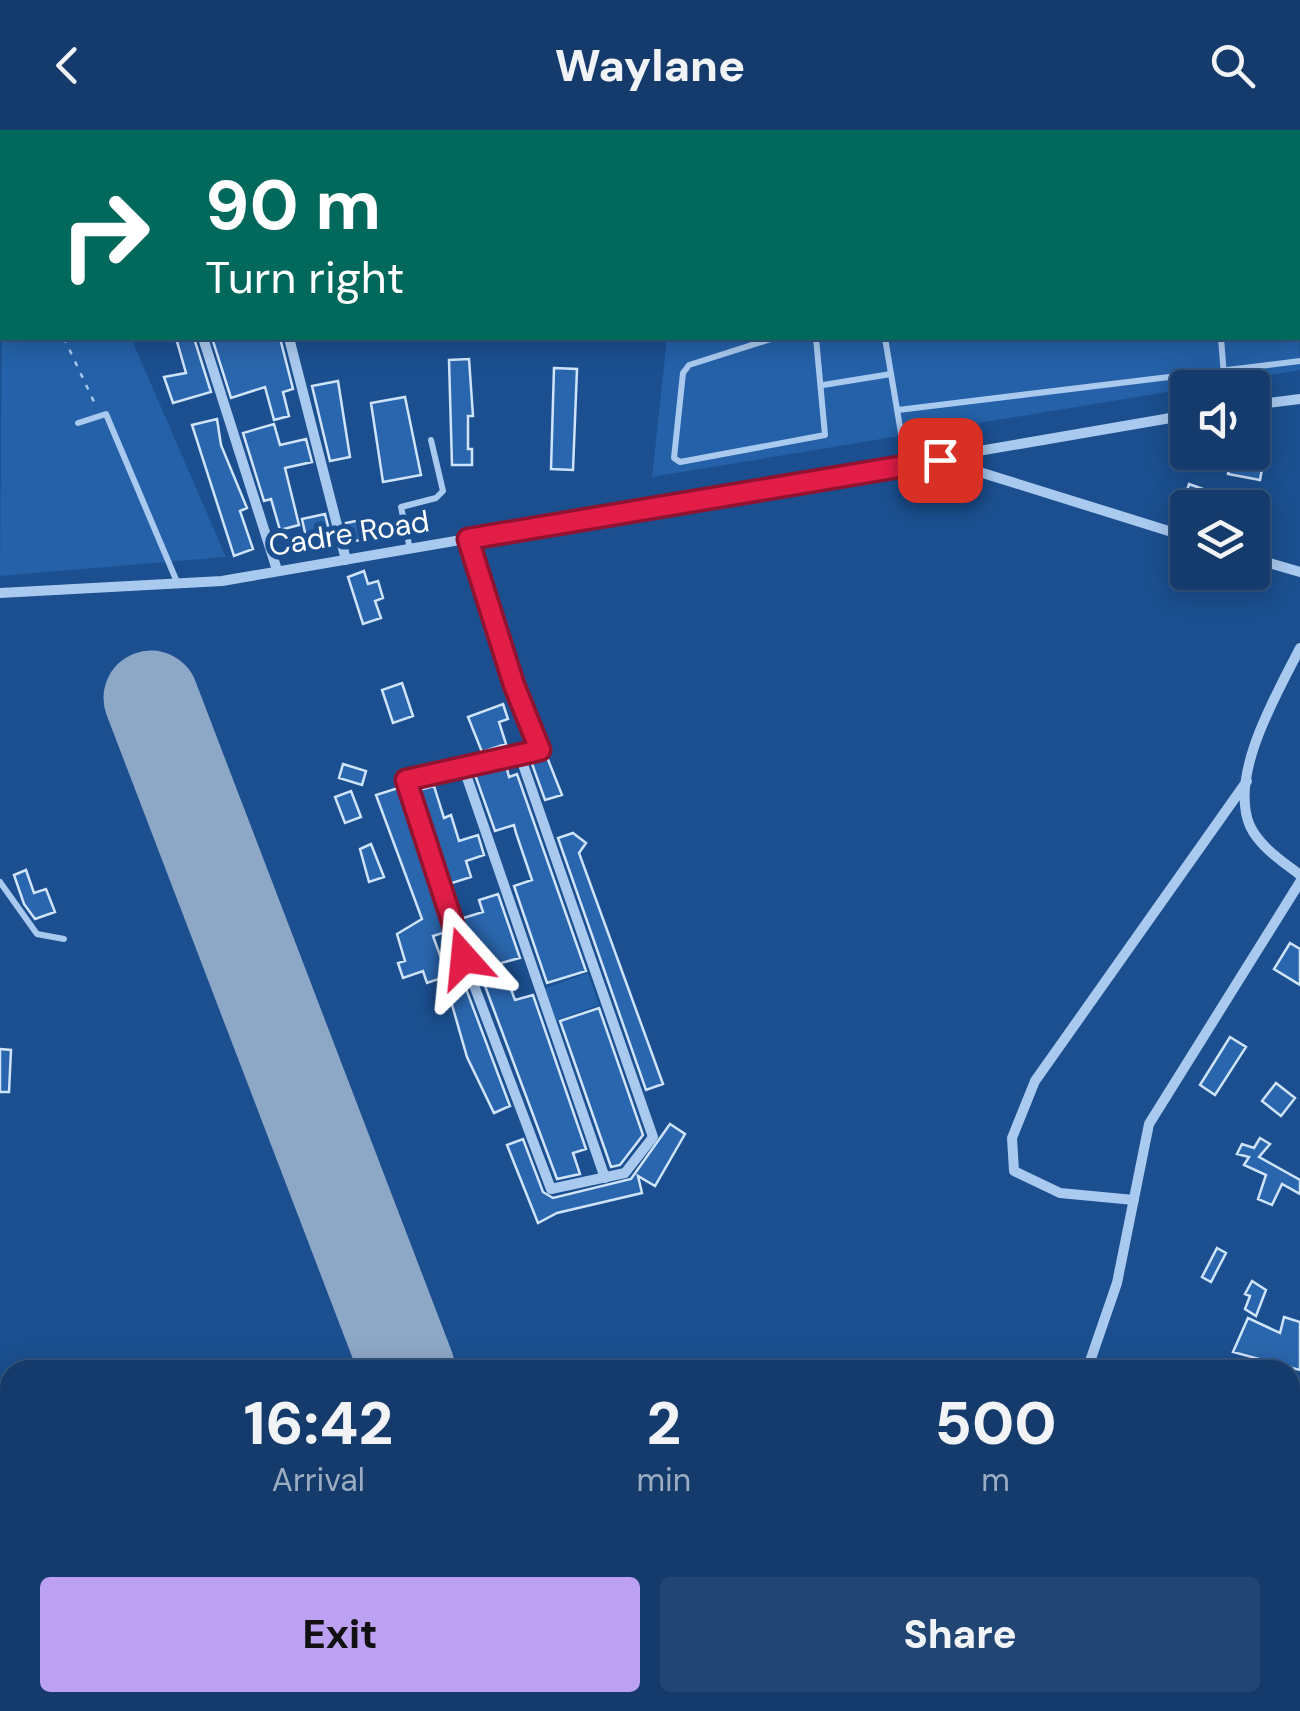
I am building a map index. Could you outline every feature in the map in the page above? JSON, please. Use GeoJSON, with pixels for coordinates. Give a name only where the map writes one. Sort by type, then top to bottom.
{"type":"FeatureCollection","features":[{"type":"Feature","properties":{"kind":"street"},"geometry":{"type":"LineString","coordinates":[[205,340],[277,570]]}},
{"type":"Feature","properties":{"kind":"street"},"geometry":{"type":"LineString","coordinates":[[290,340],[346,560]]}},
{"type":"Feature","properties":{"kind":"street"},"geometry":{"type":"LineString","coordinates":[[1270,403],[1300,399]]}},
{"type":"Feature","properties":{"kind":"street","name":"Cadre Road"},"geometry":{"type":"LineString","coordinates":[[0,592],[222,581],[1170,419]]}},
{"type":"Feature","properties":{"kind":"street"},"geometry":{"type":"LineString","coordinates":[[940,460],[1170,532]]}},
{"type":"Feature","properties":{"kind":"street"},"geometry":{"type":"LineString","coordinates":[[468,539],[514,685],[540,750],[519,754],[462,766],[406,780],[464,958],[551,1188],[625,1173],[653,1138],[519,754]]}},
{"type":"Feature","properties":{"kind":"street"},"geometry":{"type":"LineString","coordinates":[[1270,563],[1300,572]]}},
{"type":"Feature","properties":{"kind":"street"},"geometry":{"type":"LineString","coordinates":[[1090,1360],[1117,1283],[1150,1124],[1300,878],[1260,842],[1248,822],[1246,782],[1258,735],[1300,648]]}},
{"type":"Feature","properties":{"kind":"street"},"geometry":{"type":"LineString","coordinates":[[462,766],[605,1178]]}},
{"type":"Feature","properties":{"kind":"street"},"geometry":{"type":"LineString","coordinates":[[1134,1200],[1060,1193],[1014,1170],[1012,1138],[1035,1082],[1246,782]]}},
{"type":"Feature","properties":{"kind":"lane"},"geometry":{"type":"LineString","coordinates":[[768,340],[688,365],[683,373],[674,458],[680,462],[821,438],[828,428],[816,340]]}},
{"type":"Feature","properties":{"kind":"lane"},"geometry":{"type":"LineString","coordinates":[[885,340],[906,464]]}},
{"type":"Feature","properties":{"kind":"lane"},"geometry":{"type":"LineString","coordinates":[[1221,340],[1224,370]]}},
{"type":"Feature","properties":{"kind":"lane"},"geometry":{"type":"LineString","coordinates":[[898,410],[1224,367],[1300,361]]}},
{"type":"Feature","properties":{"kind":"lane"},"geometry":{"type":"LineString","coordinates":[[823,385],[891,374]]}},
{"type":"Feature","properties":{"kind":"lane"},"geometry":{"type":"LineString","coordinates":[[78,423],[106,414],[178,584]]}},
{"type":"Feature","properties":{"kind":"lane"},"geometry":{"type":"LineString","coordinates":[[410,550],[401,507],[436,498],[443,491],[431,440]]}},
{"type":"Feature","properties":{"kind":"lane"},"geometry":{"type":"LineString","coordinates":[[0,882],[37,934],[64,939]]}},
{"type":"Feature","properties":{"kind":"path"},"geometry":{"type":"LineString","coordinates":[[65,340],[101,416]]}},
{"type":"Feature","properties":{"kind":"shaded area"},"geometry":{"type":"Polygon","coordinates":[[[2,340],[132,340],[226,557],[0,576],[2,340]]]}},
{"type":"Feature","properties":{"kind":"shaded area"},"geometry":{"type":"Polygon","coordinates":[[[667,340],[1299,340],[1300,370],[1270,375],[1270,370],[1170,370],[1170,391],[652,477],[667,340]]]}},
{"type":"Feature","properties":{"kind":"shaded area"},"geometry":{"type":"Polygon","coordinates":[[[588,973],[599,1005],[554,1021],[543,989],[588,973]]]}},
{"type":"Feature","properties":{"kind":"building"},"geometry":{"type":"Polygon","coordinates":[[[177,340],[195,340],[211,392],[173,403],[164,377],[186,373],[177,340]]]}},
{"type":"Feature","properties":{"kind":"building"},"geometry":{"type":"Polygon","coordinates":[[[213,340],[281,340],[293,389],[283,392],[289,416],[274,420],[265,387],[231,398],[213,340]]]}},
{"type":"Feature","properties":{"kind":"building"},"geometry":{"type":"Polygon","coordinates":[[[469,359],[473,416],[468,416],[468,449],[472,449],[472,465],[452,465],[449,360],[469,359]]]}},
{"type":"Feature","properties":{"kind":"building"},"geometry":{"type":"Polygon","coordinates":[[[554,368],[577,369],[573,470],[551,469],[554,368]]]}},
{"type":"Feature","properties":{"kind":"building"},"geometry":{"type":"Polygon","coordinates":[[[338,381],[350,457],[330,461],[312,386],[338,381]]]}},
{"type":"Feature","properties":{"kind":"building"},"geometry":{"type":"Polygon","coordinates":[[[405,397],[421,475],[383,482],[371,403],[405,397]]]}},
{"type":"Feature","properties":{"kind":"building"},"geometry":{"type":"Polygon","coordinates":[[[217,419],[221,445],[247,508],[240,511],[253,549],[234,556],[192,425],[217,419]]]}},
{"type":"Feature","properties":{"kind":"building"},"geometry":{"type":"Polygon","coordinates":[[[274,424],[280,445],[306,439],[312,462],[285,468],[299,525],[280,530],[271,499],[264,501],[243,433],[274,424]]]}},
{"type":"Feature","properties":{"kind":"building"},"geometry":{"type":"Polygon","coordinates":[[[1229,470],[1262,470],[1260,480],[1228,474],[1229,470]]]}},
{"type":"Feature","properties":{"kind":"building"},"geometry":{"type":"Polygon","coordinates":[[[325,514],[333,546],[309,551],[302,519],[325,514]]]}},
{"type":"Feature","properties":{"kind":"building"},"geometry":{"type":"Polygon","coordinates":[[[366,519],[370,538],[350,542],[346,523],[366,519]]]}},
{"type":"Feature","properties":{"kind":"building"},"geometry":{"type":"Polygon","coordinates":[[[364,571],[368,584],[378,581],[383,598],[375,601],[381,618],[363,624],[348,577],[364,571]]]}},
{"type":"Feature","properties":{"kind":"building"},"geometry":{"type":"Polygon","coordinates":[[[402,683],[413,716],[393,723],[382,690],[402,683]]]}},
{"type":"Feature","properties":{"kind":"building"},"geometry":{"type":"Polygon","coordinates":[[[503,704],[508,719],[499,722],[506,744],[482,752],[468,717],[503,704]]]}},
{"type":"Feature","properties":{"kind":"building"},"geometry":{"type":"Polygon","coordinates":[[[547,757],[562,795],[545,800],[531,761],[547,757]]]}},
{"type":"Feature","properties":{"kind":"building"},"geometry":{"type":"Polygon","coordinates":[[[343,764],[366,771],[362,785],[339,778],[343,764]]]}},
{"type":"Feature","properties":{"kind":"building"},"geometry":{"type":"Polygon","coordinates":[[[506,765],[509,777],[517,774],[586,971],[547,983],[514,886],[532,880],[514,825],[495,831],[474,772],[506,765]]]}},
{"type":"Feature","properties":{"kind":"building"},"geometry":{"type":"Polygon","coordinates":[[[434,786],[444,818],[451,815],[459,841],[478,835],[484,855],[466,861],[471,877],[449,884],[419,790],[434,786]]]}},
{"type":"Feature","properties":{"kind":"building"},"geometry":{"type":"Polygon","coordinates":[[[398,788],[446,932],[433,936],[441,958],[453,954],[510,1106],[494,1113],[467,1057],[444,977],[427,983],[423,971],[403,978],[398,963],[405,961],[397,934],[422,919],[376,795],[398,788]]]}},
{"type":"Feature","properties":{"kind":"building"},"geometry":{"type":"Polygon","coordinates":[[[351,791],[361,817],[345,823],[335,797],[351,791]]]}},
{"type":"Feature","properties":{"kind":"building"},"geometry":{"type":"Polygon","coordinates":[[[573,833],[586,843],[579,853],[663,1084],[646,1090],[558,838],[573,833]]]}},
{"type":"Feature","properties":{"kind":"building"},"geometry":{"type":"Polygon","coordinates":[[[371,844],[384,877],[369,882],[360,849],[371,844]]]}},
{"type":"Feature","properties":{"kind":"building"},"geometry":{"type":"Polygon","coordinates":[[[26,870],[34,893],[46,889],[55,912],[35,919],[24,904],[14,875],[26,870]]]}},
{"type":"Feature","properties":{"kind":"building"},"geometry":{"type":"Polygon","coordinates":[[[498,894],[520,958],[501,963],[515,1000],[533,995],[586,1149],[573,1153],[580,1174],[557,1179],[460,919],[483,912],[479,900],[498,894]]]}},
{"type":"Feature","properties":{"kind":"building"},"geometry":{"type":"Polygon","coordinates":[[[1290,943],[1300,949],[1300,985],[1274,969],[1290,943]]]}},
{"type":"Feature","properties":{"kind":"building"},"geometry":{"type":"Polygon","coordinates":[[[599,1008],[643,1135],[620,1165],[611,1167],[560,1021],[599,1008]]]}},
{"type":"Feature","properties":{"kind":"building"},"geometry":{"type":"Polygon","coordinates":[[[1230,1037],[1246,1047],[1215,1095],[1200,1085],[1230,1037]]]}},
{"type":"Feature","properties":{"kind":"building"},"geometry":{"type":"Polygon","coordinates":[[[0,1049],[11,1050],[9,1092],[0,1092],[0,1049]]]}},
{"type":"Feature","properties":{"kind":"building"},"geometry":{"type":"Polygon","coordinates":[[[1276,1083],[1295,1098],[1281,1116],[1262,1101],[1276,1083]]]}},
{"type":"Feature","properties":{"kind":"building"},"geometry":{"type":"Polygon","coordinates":[[[670,1124],[685,1134],[655,1186],[638,1176],[642,1193],[557,1213],[538,1223],[507,1145],[523,1139],[543,1192],[553,1198],[631,1179],[670,1124]]]}},
{"type":"Feature","properties":{"kind":"building"},"geometry":{"type":"Polygon","coordinates":[[[1260,1138],[1270,1144],[1259,1157],[1300,1180],[1300,1194],[1282,1184],[1272,1205],[1258,1199],[1266,1175],[1244,1165],[1249,1157],[1237,1154],[1242,1144],[1254,1148],[1260,1138]]]}},
{"type":"Feature","properties":{"kind":"building"},"geometry":{"type":"Polygon","coordinates":[[[1217,1248],[1226,1253],[1211,1282],[1202,1277],[1217,1248]]]}},
{"type":"Feature","properties":{"kind":"building"},"geometry":{"type":"Polygon","coordinates":[[[1252,1281],[1266,1290],[1256,1316],[1245,1309],[1250,1296],[1245,1294],[1252,1281]]]}},
{"type":"Feature","properties":{"kind":"building"},"geometry":{"type":"Polygon","coordinates":[[[1284,1317],[1300,1322],[1300,1360],[1263,1360],[1233,1352],[1248,1318],[1280,1333],[1284,1317]]]}},
{"type":"Feature","properties":{"kind":"runway"},"geometry":{"type":"LineString","coordinates":[[151,698],[404,1360]]}},
{"type":"Feature","properties":{"kind":"route"},"geometry":{"type":"LineString","coordinates":[[464,958],[406,780],[540,750],[514,685],[468,539],[940,460]]}}]}
